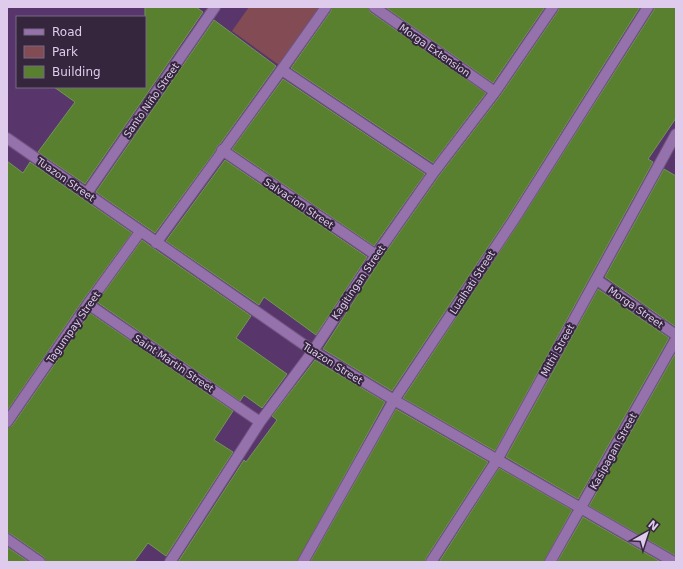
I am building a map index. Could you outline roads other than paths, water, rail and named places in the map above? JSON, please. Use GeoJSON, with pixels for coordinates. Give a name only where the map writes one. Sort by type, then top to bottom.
{"type":"FeatureCollection","features":[{"type":"Feature","properties":{"kind":"street","name":"Santo Niño Street"},"geometry":{"type":"LineString","coordinates":[[86,193],[215,7]]}},
{"type":"Feature","properties":{"kind":"street"},"geometry":{"type":"LineString","coordinates":[[156,243],[326,7]]}},
{"type":"Feature","properties":{"kind":"street","name":"Morga Extension"},"geometry":{"type":"LineString","coordinates":[[374,7],[496,92]]}},
{"type":"Feature","properties":{"kind":"street","name":"Kagitingan Street"},"geometry":{"type":"LineString","coordinates":[[170,562],[260,422],[313,351],[376,255],[434,172],[496,92],[553,7]]}},
{"type":"Feature","properties":{"kind":"street","name":"Lualhati Street"},"geometry":{"type":"LineString","coordinates":[[303,562],[394,400],[513,222],[648,7]]}},
{"type":"Feature","properties":{"kind":"street"},"geometry":{"type":"LineString","coordinates":[[282,70],[434,172]]}},
{"type":"Feature","properties":{"kind":"street","name":"Mithi Street"},"geometry":{"type":"LineString","coordinates":[[432,562],[497,460],[676,134]]}},
{"type":"Feature","properties":{"kind":"street","name":"Tuazon Street"},"geometry":{"type":"LineString","coordinates":[[7,138],[313,351],[580,509],[674,562]]}},
{"type":"Feature","properties":{"kind":"street","name":"Salvacion Street"},"geometry":{"type":"LineString","coordinates":[[222,150],[376,255]]}},
{"type":"Feature","properties":{"kind":"street","name":"Tagumpay Street"},"geometry":{"type":"LineString","coordinates":[[7,422],[88,304],[140,232]]}},
{"type":"Feature","properties":{"kind":"street","name":"Morga Street"},"geometry":{"type":"LineString","coordinates":[[597,280],[676,335]]}},
{"type":"Feature","properties":{"kind":"street","name":"Saint Martin Street"},"geometry":{"type":"LineString","coordinates":[[88,304],[260,422]]}},
{"type":"Feature","properties":{"kind":"street","name":"Kasipagan Street"},"geometry":{"type":"LineString","coordinates":[[550,562],[676,339]]}},
{"type":"Feature","properties":{"kind":"street"},"geometry":{"type":"LineString","coordinates":[[7,539],[40,562]]}}]}
